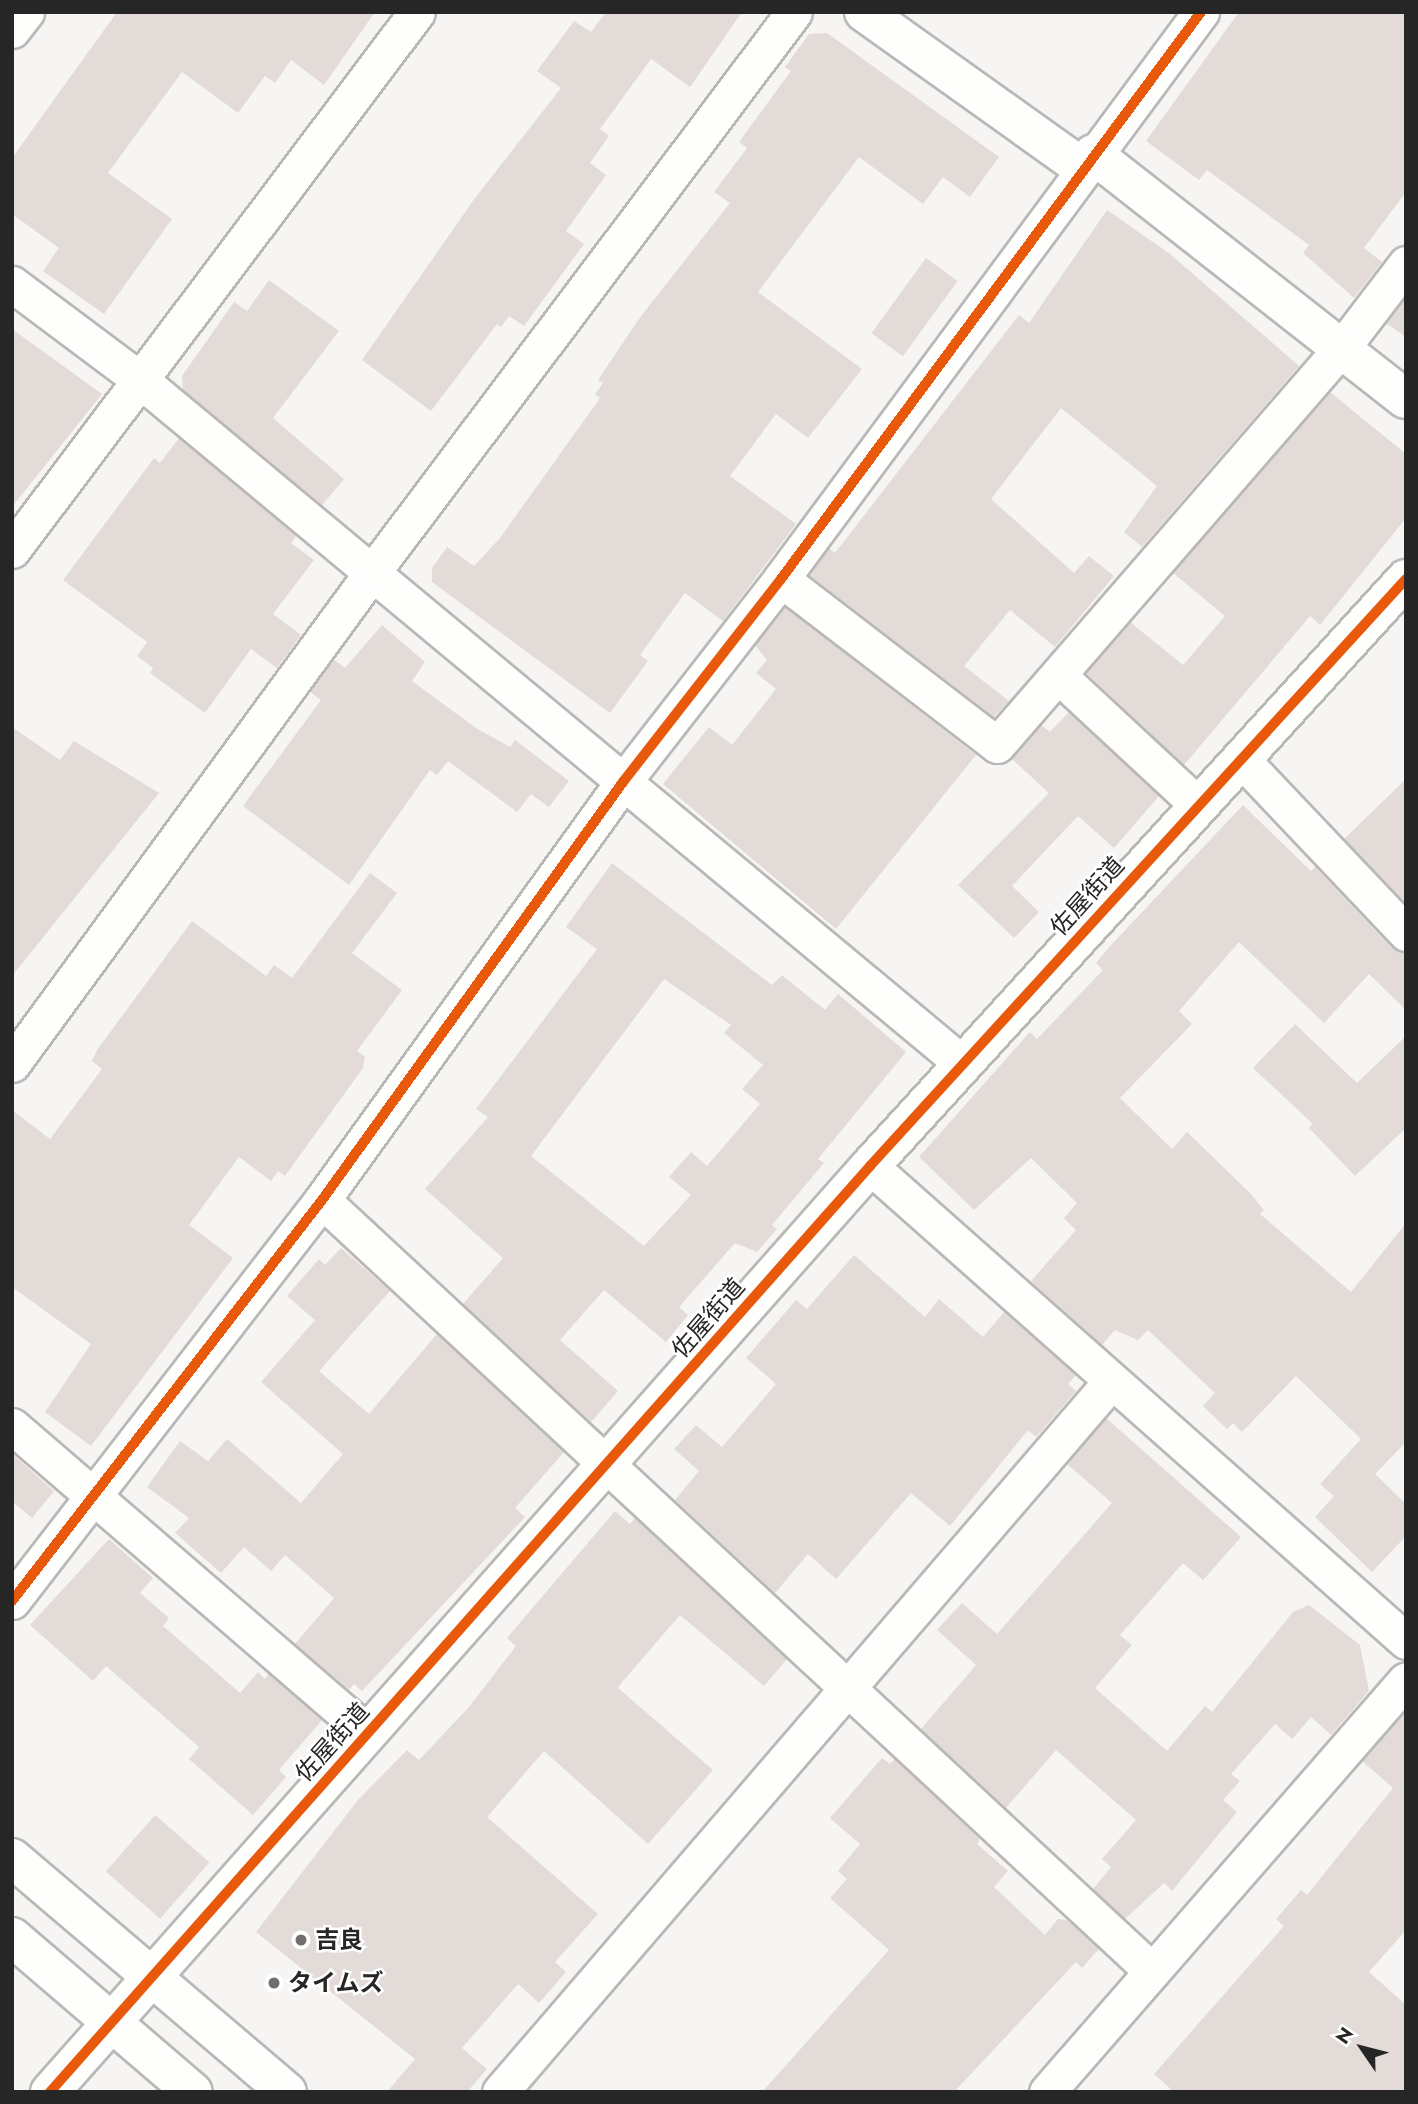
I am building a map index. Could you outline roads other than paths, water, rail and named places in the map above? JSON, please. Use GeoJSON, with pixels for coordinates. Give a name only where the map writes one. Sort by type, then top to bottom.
{"type":"FeatureCollection","features":[{"type":"Feature","properties":{"kind":"street"},"geometry":{"type":"LineString","coordinates":[[12,30],[26,12]]}},
{"type":"Feature","properties":{"kind":"street"},"geometry":{"type":"LineString","coordinates":[[12,550],[417,12]]}},
{"type":"Feature","properties":{"kind":"street"},"geometry":{"type":"LineString","coordinates":[[12,1064],[370,574],[794,12]]}},
{"type":"Feature","properties":{"kind":"street"},"geometry":{"type":"LineString","coordinates":[[864,12],[1088,161],[1344,345],[1406,399]]}},
{"type":"Feature","properties":{"kind":"street"},"geometry":{"type":"LineString","coordinates":[[12,1601],[321,1200],[623,782],[781,579],[1088,161],[1201,12]]}},
{"type":"Feature","properties":{"kind":"street"},"geometry":{"type":"LineString","coordinates":[[781,579],[997,745],[1344,345],[1406,264]]}},
{"type":"Feature","properties":{"kind":"street"},"geometry":{"type":"LineString","coordinates":[[12,284],[139,379],[370,574],[963,1064]]}},
{"type":"Feature","properties":{"kind":"street","name":"佐屋街道"},"geometry":{"type":"LineString","coordinates":[[50,2092],[870,1166],[1406,579]]}},
{"type":"Feature","properties":{"kind":"street"},"geometry":{"type":"LineString","coordinates":[[1058,675],[1198,805]]}},
{"type":"Feature","properties":{"kind":"street"},"geometry":{"type":"LineString","coordinates":[[1241,759],[1406,933]]}},
{"type":"Feature","properties":{"kind":"street"},"geometry":{"type":"LineString","coordinates":[[870,1166],[1109,1384],[1406,1641]]}},
{"type":"Feature","properties":{"kind":"street"},"geometry":{"type":"LineString","coordinates":[[321,1200],[609,1461],[845,1687],[1152,1971]]}},
{"type":"Feature","properties":{"kind":"street"},"geometry":{"type":"LineString","coordinates":[[500,2092],[845,1687],[1109,1384]]}},
{"type":"Feature","properties":{"kind":"street"},"geometry":{"type":"LineString","coordinates":[[12,1426],[368,1733]]}},
{"type":"Feature","properties":{"kind":"street"},"geometry":{"type":"LineString","coordinates":[[1047,2092],[1406,1679]]}},
{"type":"Feature","properties":{"kind":"street"},"geometry":{"type":"LineString","coordinates":[[12,1858],[149,1978],[287,2092]]}},
{"type":"Feature","properties":{"kind":"street"},"geometry":{"type":"LineString","coordinates":[[12,1937],[192,2092]]}},
{"type":"Feature","properties":{"kind":"place","name":"吉良"},"geometry":{"type":"Point","coordinates":[301,1940]}},
{"type":"Feature","properties":{"kind":"place","name":"タイムズ"},"geometry":{"type":"Point","coordinates":[274,1983]}}]}
